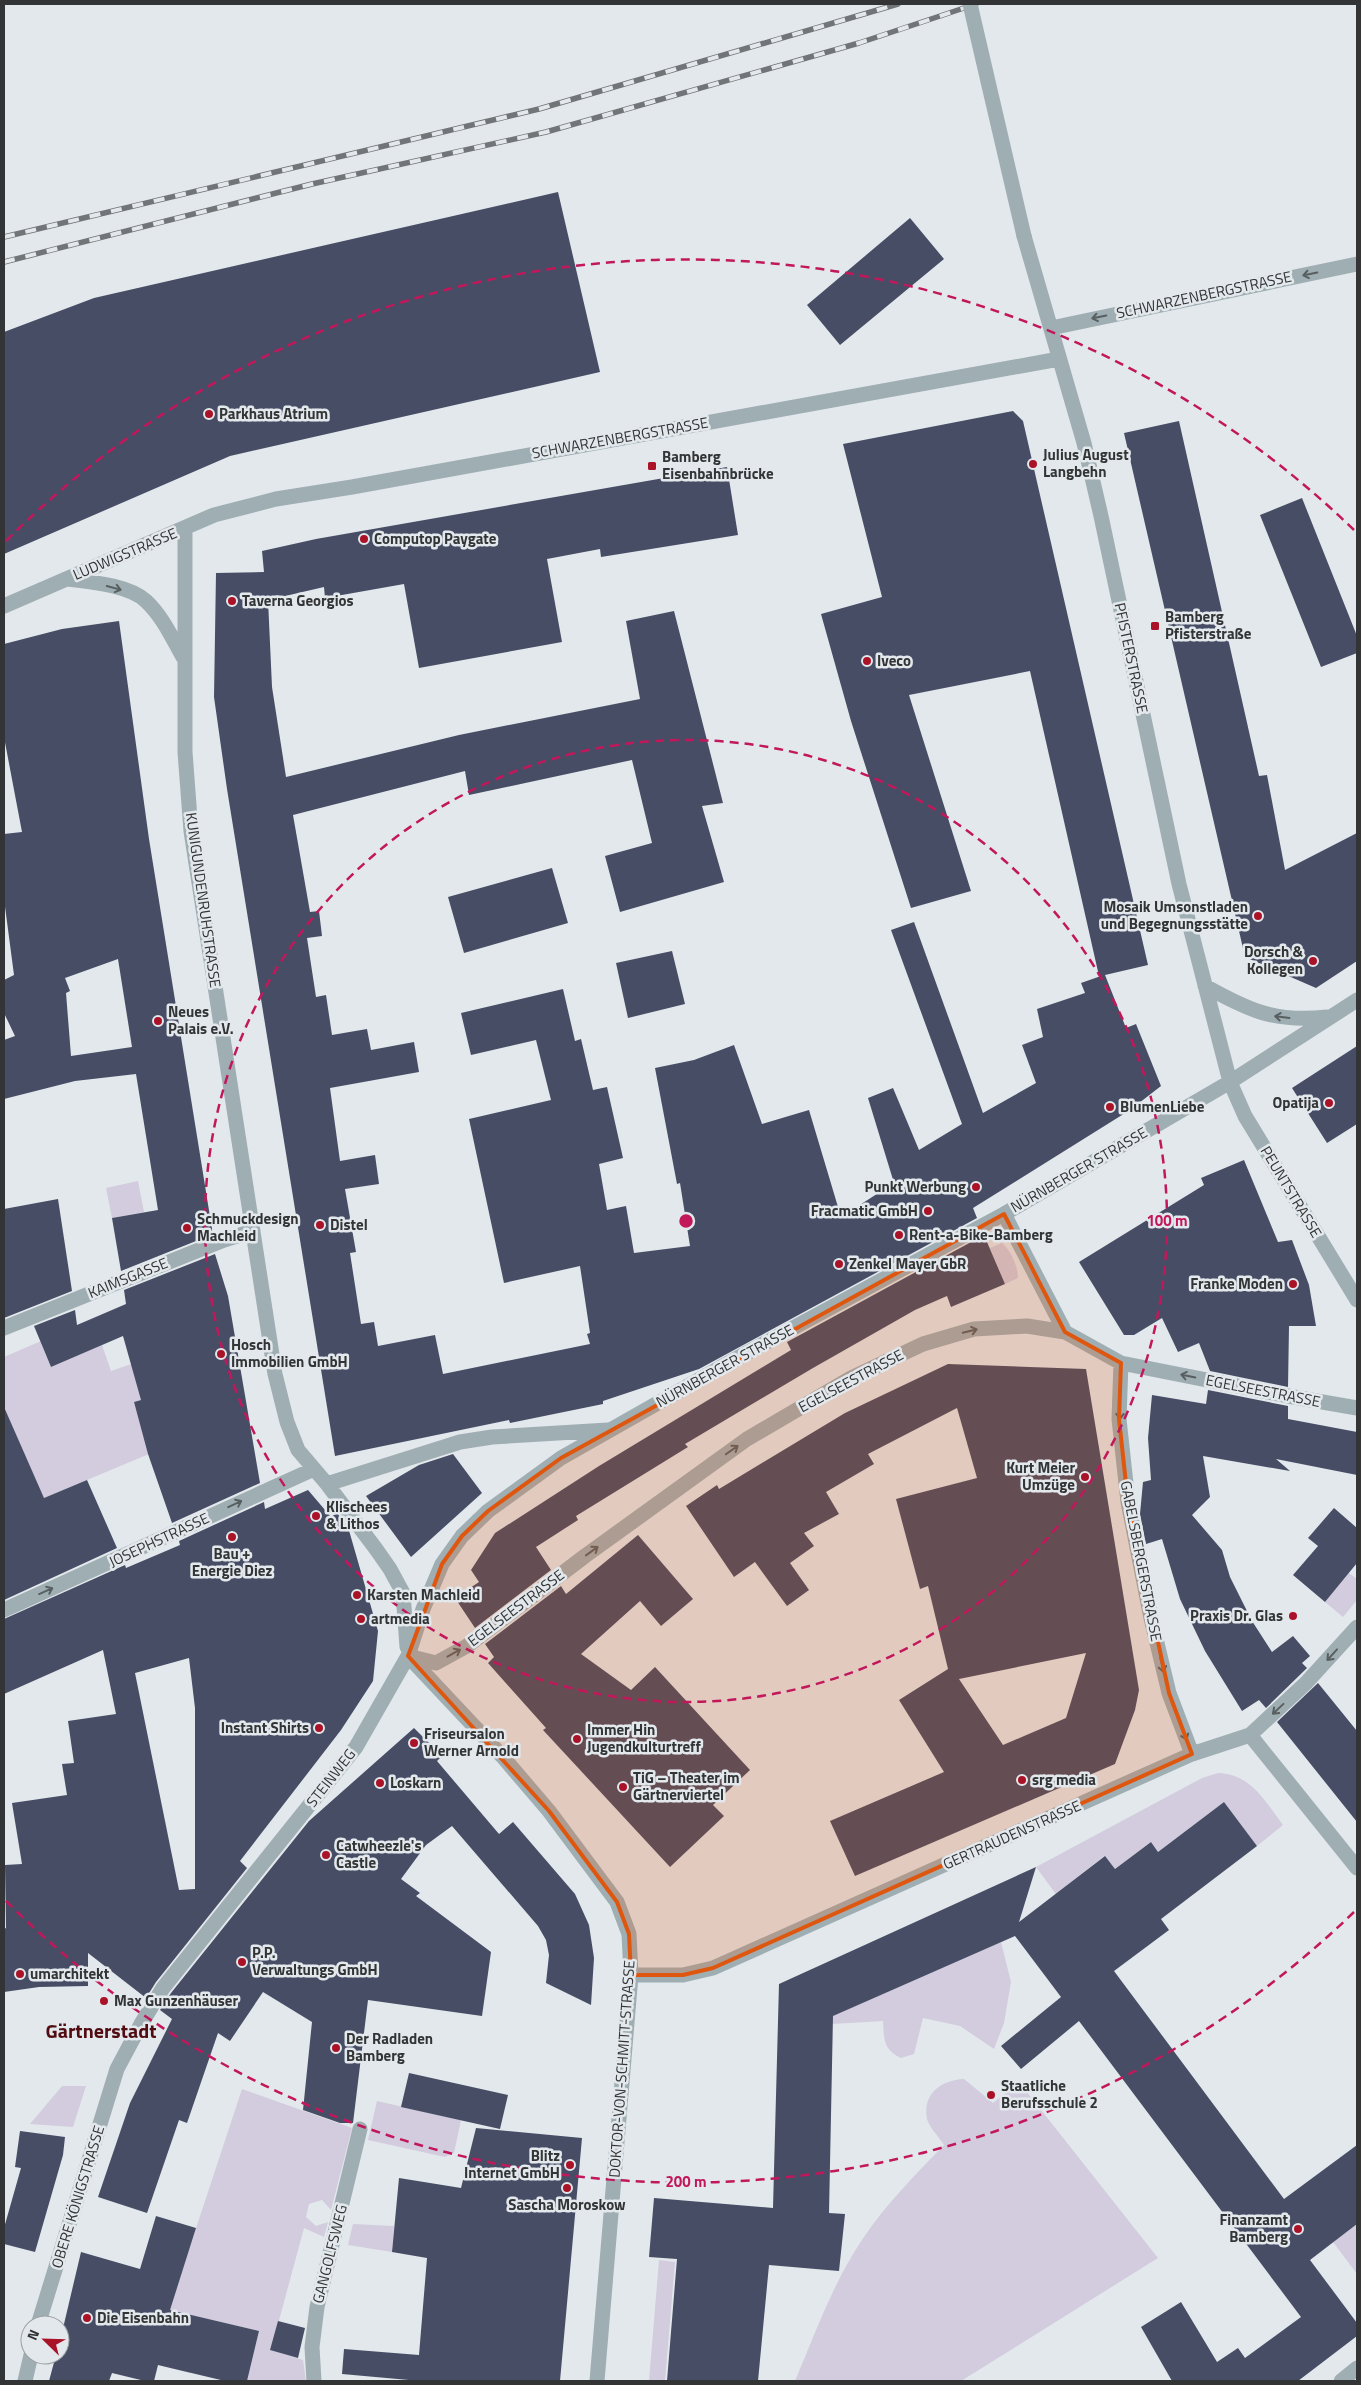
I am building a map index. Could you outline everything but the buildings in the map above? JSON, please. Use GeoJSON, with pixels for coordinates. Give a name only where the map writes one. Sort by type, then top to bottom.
{"type":"FeatureCollection","features":[{"type":"Feature","properties":{"kind":"street","name":"PFISTERSTRASSE"},"geometry":{"type":"LineString","coordinates":[[970,4],[1024,236],[1051,328],[1101,516],[1179,884],[1230,1082]]}},
{"type":"Feature","properties":{"kind":"street","name":"SCHWARZENBERGSTRASSE"},"geometry":{"type":"LineString","coordinates":[[1051,328],[1357,264]]}},
{"type":"Feature","properties":{"kind":"street","name":"SCHWARZENBERGSTRASSE"},"geometry":{"type":"LineString","coordinates":[[185,528],[214,515],[276,499],[352,487],[1059,359]]}},
{"type":"Feature","properties":{"kind":"street","name":"LUDWIGSTRASSE"},"geometry":{"type":"LineString","coordinates":[[4,606],[185,528]]}},
{"type":"Feature","properties":{"kind":"street","name":"KUNIGUNDENRUHSTRASSE"},"geometry":{"type":"LineString","coordinates":[[185,528],[183,659],[185,752],[191,831],[275,1374],[287,1422],[298,1450],[314,1469]]}},
{"type":"Feature","properties":{"kind":"street","name":"LUDWIGSTRASSE"},"geometry":{"type":"LineString","coordinates":[[66,579],[99,584],[131,592],[146,601],[166,626],[183,659]]}},
{"type":"Feature","properties":{"kind":"street","name":"NÜRNBERGER STRASSE"},"geometry":{"type":"LineString","coordinates":[[1204,986],[1244,1008],[1279,1018],[1308,1019],[1331,1017]]}},
{"type":"Feature","properties":{"kind":"street","name":"NÜRNBERGER STRASSE"},"geometry":{"type":"LineString","coordinates":[[408,1656],[423,1609],[442,1564],[462,1536],[488,1511],[561,1458],[730,1362],[1004,1214],[1230,1082],[1357,1000]]}},
{"type":"Feature","properties":{"kind":"street","name":"PEUNTSTRASSE"},"geometry":{"type":"LineString","coordinates":[[1230,1082],[1245,1116],[1357,1300]]}},
{"type":"Feature","properties":{"kind":"street"},"geometry":{"type":"LineString","coordinates":[[1004,1214],[1065,1332]]}},
{"type":"Feature","properties":{"kind":"street","name":"KAIMSGASSE"},"geometry":{"type":"LineString","coordinates":[[4,1328],[224,1240],[253,1231]]}},
{"type":"Feature","properties":{"kind":"street","name":"EGELSEESTRASSE"},"geometry":{"type":"LineString","coordinates":[[408,1656],[436,1663],[467,1646],[747,1439],[851,1378],[923,1344],[974,1330],[1027,1326],[1065,1332],[1121,1363],[1357,1408]]}},
{"type":"Feature","properties":{"kind":"street","name":"GABELSBERGERSTRASSE"},"geometry":{"type":"LineString","coordinates":[[1121,1363],[1119,1419],[1128,1502],[1168,1693],[1192,1754]]}},
{"type":"Feature","properties":{"kind":"street","name":"NÜRNBERGER STRASSE"},"geometry":{"type":"LineString","coordinates":[[327,1484],[460,1442],[492,1437],[612,1430]]}},
{"type":"Feature","properties":{"kind":"street"},"geometry":{"type":"LineString","coordinates":[[314,1469],[390,1569],[403,1593],[408,1656]]}},
{"type":"Feature","properties":{"kind":"street","name":"JOSEPHSTRASSE"},"geometry":{"type":"LineString","coordinates":[[4,1610],[314,1469]]}},
{"type":"Feature","properties":{"kind":"street","name":"GERTRAUDENSTRASSE"},"geometry":{"type":"LineString","coordinates":[[631,1976],[683,1975],[713,1968],[1192,1754],[1250,1735],[1306,1683],[1357,1627]]}},
{"type":"Feature","properties":{"kind":"street","name":"DOKTOR-VON-SCHMITT-STRASSE"},"geometry":{"type":"LineString","coordinates":[[408,1656],[502,1756],[549,1811],[617,1902],[630,1934],[631,1976],[597,2381]]}},
{"type":"Feature","properties":{"kind":"street","name":"STEINWEG"},"geometry":{"type":"LineString","coordinates":[[117,2069],[163,1988],[356,1748],[408,1656]]}},
{"type":"Feature","properties":{"kind":"street"},"geometry":{"type":"LineString","coordinates":[[1250,1735],[1357,1868]]}},
{"type":"Feature","properties":{"kind":"street","name":"OBERE KÖNIGSTRASSE"},"geometry":{"type":"LineString","coordinates":[[41,2315],[117,2069]]}},
{"type":"Feature","properties":{"kind":"street","name":"GANGOLFSWEG"},"geometry":{"type":"LineString","coordinates":[[314,2381],[312,2347],[317,2307],[360,2130]]}},
{"type":"Feature","properties":{"kind":"street"},"geometry":{"type":"LineString","coordinates":[[24,2381],[28,2365]]}},
{"type":"Feature","properties":{"kind":"street"},"geometry":{"type":"LineString","coordinates":[[1341,2381],[1357,2368]]}},
{"type":"Feature","properties":{"kind":"highlighted area"},"geometry":{"type":"Polygon","coordinates":[[[1004,1214],[1065,1332],[1121,1363],[1119,1419],[1128,1502],[1169,1693],[1192,1754],[713,1968],[683,1975],[631,1975],[629,1934],[617,1902],[549,1811],[408,1656],[442,1564],[462,1536],[488,1511],[561,1458],[1004,1214]]]}},
{"type":"Feature","properties":{"kind":"shaded area"},"geometry":{"type":"Polygon","coordinates":[[[138,1181],[144,1212],[112,1218],[106,1188],[138,1181]]]}},
{"type":"Feature","properties":{"kind":"shaded area"},"geometry":{"type":"Polygon","coordinates":[[[1002,1243],[1011,1254],[1018,1273],[1018,1278],[1005,1284],[990,1248],[1002,1243]]]}},
{"type":"Feature","properties":{"kind":"shaded area"},"geometry":{"type":"Polygon","coordinates":[[[62,1332],[63,1335],[41,1344],[51,1367],[102,1345],[111,1371],[152,1357],[162,1394],[134,1402],[149,1454],[44,1498],[18,1440],[4,1446],[4,1357],[62,1332]]]}},
{"type":"Feature","properties":{"kind":"shaded area"},"geometry":{"type":"Polygon","coordinates":[[[1349,1573],[1357,1579],[1357,1600],[1343,1617],[1325,1602],[1349,1573]]]}},
{"type":"Feature","properties":{"kind":"shaded area"},"geometry":{"type":"Polygon","coordinates":[[[1218,1773],[1240,1778],[1256,1790],[1283,1825],[1257,1846],[1224,1802],[1158,1852],[1151,1842],[1115,1869],[1104,1856],[1067,1885],[1086,1911],[1075,1920],[1036,1867],[1202,1778],[1218,1773]]]}},
{"type":"Feature","properties":{"kind":"shaded area"},"geometry":{"type":"Polygon","coordinates":[[[1001,1942],[1011,1982],[1004,2023],[994,2049],[960,2026],[923,2018],[914,2054],[901,2058],[891,2051],[886,2043],[883,2021],[832,2024],[832,2016],[1001,1942]]]}},
{"type":"Feature","properties":{"kind":"shaded area"},"geometry":{"type":"Polygon","coordinates":[[[964,2079],[993,2103],[1019,2082],[1158,2258],[961,2381],[795,2381],[833,2291],[862,2240],[890,2202],[944,2145],[927,2119],[926,2110],[931,2095],[941,2085],[964,2079]]]}},
{"type":"Feature","properties":{"kind":"shaded area"},"geometry":{"type":"Polygon","coordinates":[[[62,2086],[86,2086],[73,2127],[30,2124],[62,2086]]]}},
{"type":"Feature","properties":{"kind":"shaded area"},"geometry":{"type":"Polygon","coordinates":[[[242,2089],[352,2128],[331,2210],[322,2200],[309,2204],[306,2217],[316,2226],[328,2222],[324,2237],[304,2228],[271,2350],[303,2360],[306,2381],[247,2381],[259,2331],[203,2318],[190,2373],[158,2365],[169,2310],[242,2089]]]}},
{"type":"Feature","properties":{"kind":"shaded area"},"geometry":{"type":"Polygon","coordinates":[[[377,2101],[461,2120],[454,2153],[445,2157],[368,2140],[377,2101]]]}},
{"type":"Feature","properties":{"kind":"shaded area"},"geometry":{"type":"Polygon","coordinates":[[[353,2224],[394,2226],[392,2252],[348,2245],[353,2224]]]}},
{"type":"Feature","properties":{"kind":"shaded area"},"geometry":{"type":"Polygon","coordinates":[[[1357,2224],[1357,2274],[1333,2242],[1357,2224]]]}},
{"type":"Feature","properties":{"kind":"shaded area"},"geometry":{"type":"Polygon","coordinates":[[[659,2260],[675,2262],[665,2381],[649,2381],[659,2260]]]}},
{"type":"Feature","properties":{"kind":"railway"},"geometry":{"type":"LineString","coordinates":[[4,237],[539,109],[898,4]]}},
{"type":"Feature","properties":{"kind":"railway"},"geometry":{"type":"LineString","coordinates":[[4,262],[312,184],[546,132],[859,43],[976,4]]}},
{"type":"Feature","properties":{"kind":"place","name":"Parkhaus Atrium"},"geometry":{"type":"Point","coordinates":[209,414]}},
{"type":"Feature","properties":{"kind":"place","name":"Julius August Langbehn"},"geometry":{"type":"Point","coordinates":[1033,464]}},
{"type":"Feature","properties":{"kind":"place","name":"Bamberg Eisenbahnbrücke"},"geometry":{"type":"Point","coordinates":[652,466]}},
{"type":"Feature","properties":{"kind":"place","name":"Computop Paygate"},"geometry":{"type":"Point","coordinates":[364,539]}},
{"type":"Feature","properties":{"kind":"place","name":"Taverna Georgios"},"geometry":{"type":"Point","coordinates":[232,601]}},
{"type":"Feature","properties":{"kind":"place","name":"Bamberg Pfisterstraße"},"geometry":{"type":"Point","coordinates":[1155,626]}},
{"type":"Feature","properties":{"kind":"place","name":"Iveco"},"geometry":{"type":"Point","coordinates":[867,661]}},
{"type":"Feature","properties":{"kind":"place","name":"Mosaik Umsonstladen und Begegnungsstätte"},"geometry":{"type":"Point","coordinates":[1258,916]}},
{"type":"Feature","properties":{"kind":"place","name":"Dorsch & Kollegen"},"geometry":{"type":"Point","coordinates":[1313,961]}},
{"type":"Feature","properties":{"kind":"place","name":"Neues Palais e.V."},"geometry":{"type":"Point","coordinates":[158,1021]}},
{"type":"Feature","properties":{"kind":"place","name":"Opatija"},"geometry":{"type":"Point","coordinates":[1329,1103]}},
{"type":"Feature","properties":{"kind":"place","name":"BlumenLiebe"},"geometry":{"type":"Point","coordinates":[1110,1107]}},
{"type":"Feature","properties":{"kind":"place","name":"Punkt Werbung"},"geometry":{"type":"Point","coordinates":[976,1187]}},
{"type":"Feature","properties":{"kind":"place","name":"Fracmatic GmbH"},"geometry":{"type":"Point","coordinates":[928,1211]}},
{"type":"Feature","properties":{"kind":"place","name":"Distel"},"geometry":{"type":"Point","coordinates":[320,1225]}},
{"type":"Feature","properties":{"kind":"place","name":"Schmuckdesign Machleid"},"geometry":{"type":"Point","coordinates":[187,1228]}},
{"type":"Feature","properties":{"kind":"place","name":"Rent-a-Bike-Bamberg"},"geometry":{"type":"Point","coordinates":[899,1235]}},
{"type":"Feature","properties":{"kind":"place","name":"Zenkel Mayer GbR"},"geometry":{"type":"Point","coordinates":[839,1264]}},
{"type":"Feature","properties":{"kind":"place","name":"Franke Moden"},"geometry":{"type":"Point","coordinates":[1293,1284]}},
{"type":"Feature","properties":{"kind":"place","name":"Hosch Immobilien GmbH"},"geometry":{"type":"Point","coordinates":[221,1354]}},
{"type":"Feature","properties":{"kind":"place","name":"Kurt Meier Umzüge"},"geometry":{"type":"Point","coordinates":[1085,1477]}},
{"type":"Feature","properties":{"kind":"place","name":"Klischees & Lithos"},"geometry":{"type":"Point","coordinates":[316,1516]}},
{"type":"Feature","properties":{"kind":"place","name":"Bau + Energie Diez"},"geometry":{"type":"Point","coordinates":[232,1537]}},
{"type":"Feature","properties":{"kind":"place","name":"Karsten Machleid"},"geometry":{"type":"Point","coordinates":[357,1595]}},
{"type":"Feature","properties":{"kind":"place","name":"Praxis Dr. Glas"},"geometry":{"type":"Point","coordinates":[1293,1616]}},
{"type":"Feature","properties":{"kind":"place","name":"artmedia"},"geometry":{"type":"Point","coordinates":[361,1619]}},
{"type":"Feature","properties":{"kind":"place","name":"Instant Shirts"},"geometry":{"type":"Point","coordinates":[319,1728]}},
{"type":"Feature","properties":{"kind":"place","name":"Immer Hin Jugendkulturtreff"},"geometry":{"type":"Point","coordinates":[577,1739]}},
{"type":"Feature","properties":{"kind":"place","name":"Friseursalon Werner Arnold"},"geometry":{"type":"Point","coordinates":[414,1743]}},
{"type":"Feature","properties":{"kind":"place","name":"srg media"},"geometry":{"type":"Point","coordinates":[1022,1780]}},
{"type":"Feature","properties":{"kind":"place","name":"Loskarn"},"geometry":{"type":"Point","coordinates":[380,1783]}},
{"type":"Feature","properties":{"kind":"place","name":"TiG – Theater im Gärtnerviertel"},"geometry":{"type":"Point","coordinates":[623,1787]}},
{"type":"Feature","properties":{"kind":"place","name":"Catwheezle's Castle"},"geometry":{"type":"Point","coordinates":[326,1855]}},
{"type":"Feature","properties":{"kind":"place","name":"P.P. Verwaltungs GmbH"},"geometry":{"type":"Point","coordinates":[242,1962]}},
{"type":"Feature","properties":{"kind":"place","name":"umarchitekt"},"geometry":{"type":"Point","coordinates":[20,1974]}},
{"type":"Feature","properties":{"kind":"place","name":"Max Gunzenhäuser"},"geometry":{"type":"Point","coordinates":[104,2001]}},
{"type":"Feature","properties":{"kind":"place","name":"Der Radladen Bamberg"},"geometry":{"type":"Point","coordinates":[336,2048]}},
{"type":"Feature","properties":{"kind":"place","name":"Staatliche Berufsschule 2"},"geometry":{"type":"Point","coordinates":[991,2095]}},
{"type":"Feature","properties":{"kind":"place","name":"Blitz Internet GmbH"},"geometry":{"type":"Point","coordinates":[570,2165]}},
{"type":"Feature","properties":{"kind":"place","name":"Sascha Moroskow"},"geometry":{"type":"Point","coordinates":[567,2188]}},
{"type":"Feature","properties":{"kind":"place","name":"Finanzamt Bamberg"},"geometry":{"type":"Point","coordinates":[1298,2229]}},
{"type":"Feature","properties":{"kind":"place","name":"Die Eisenbahn"},"geometry":{"type":"Point","coordinates":[87,2318]}},
{"type":"Feature","properties":{"kind":"district","name":"Gärtnerstadt"},"geometry":{"type":"Point","coordinates":[101,2031]}}]}
